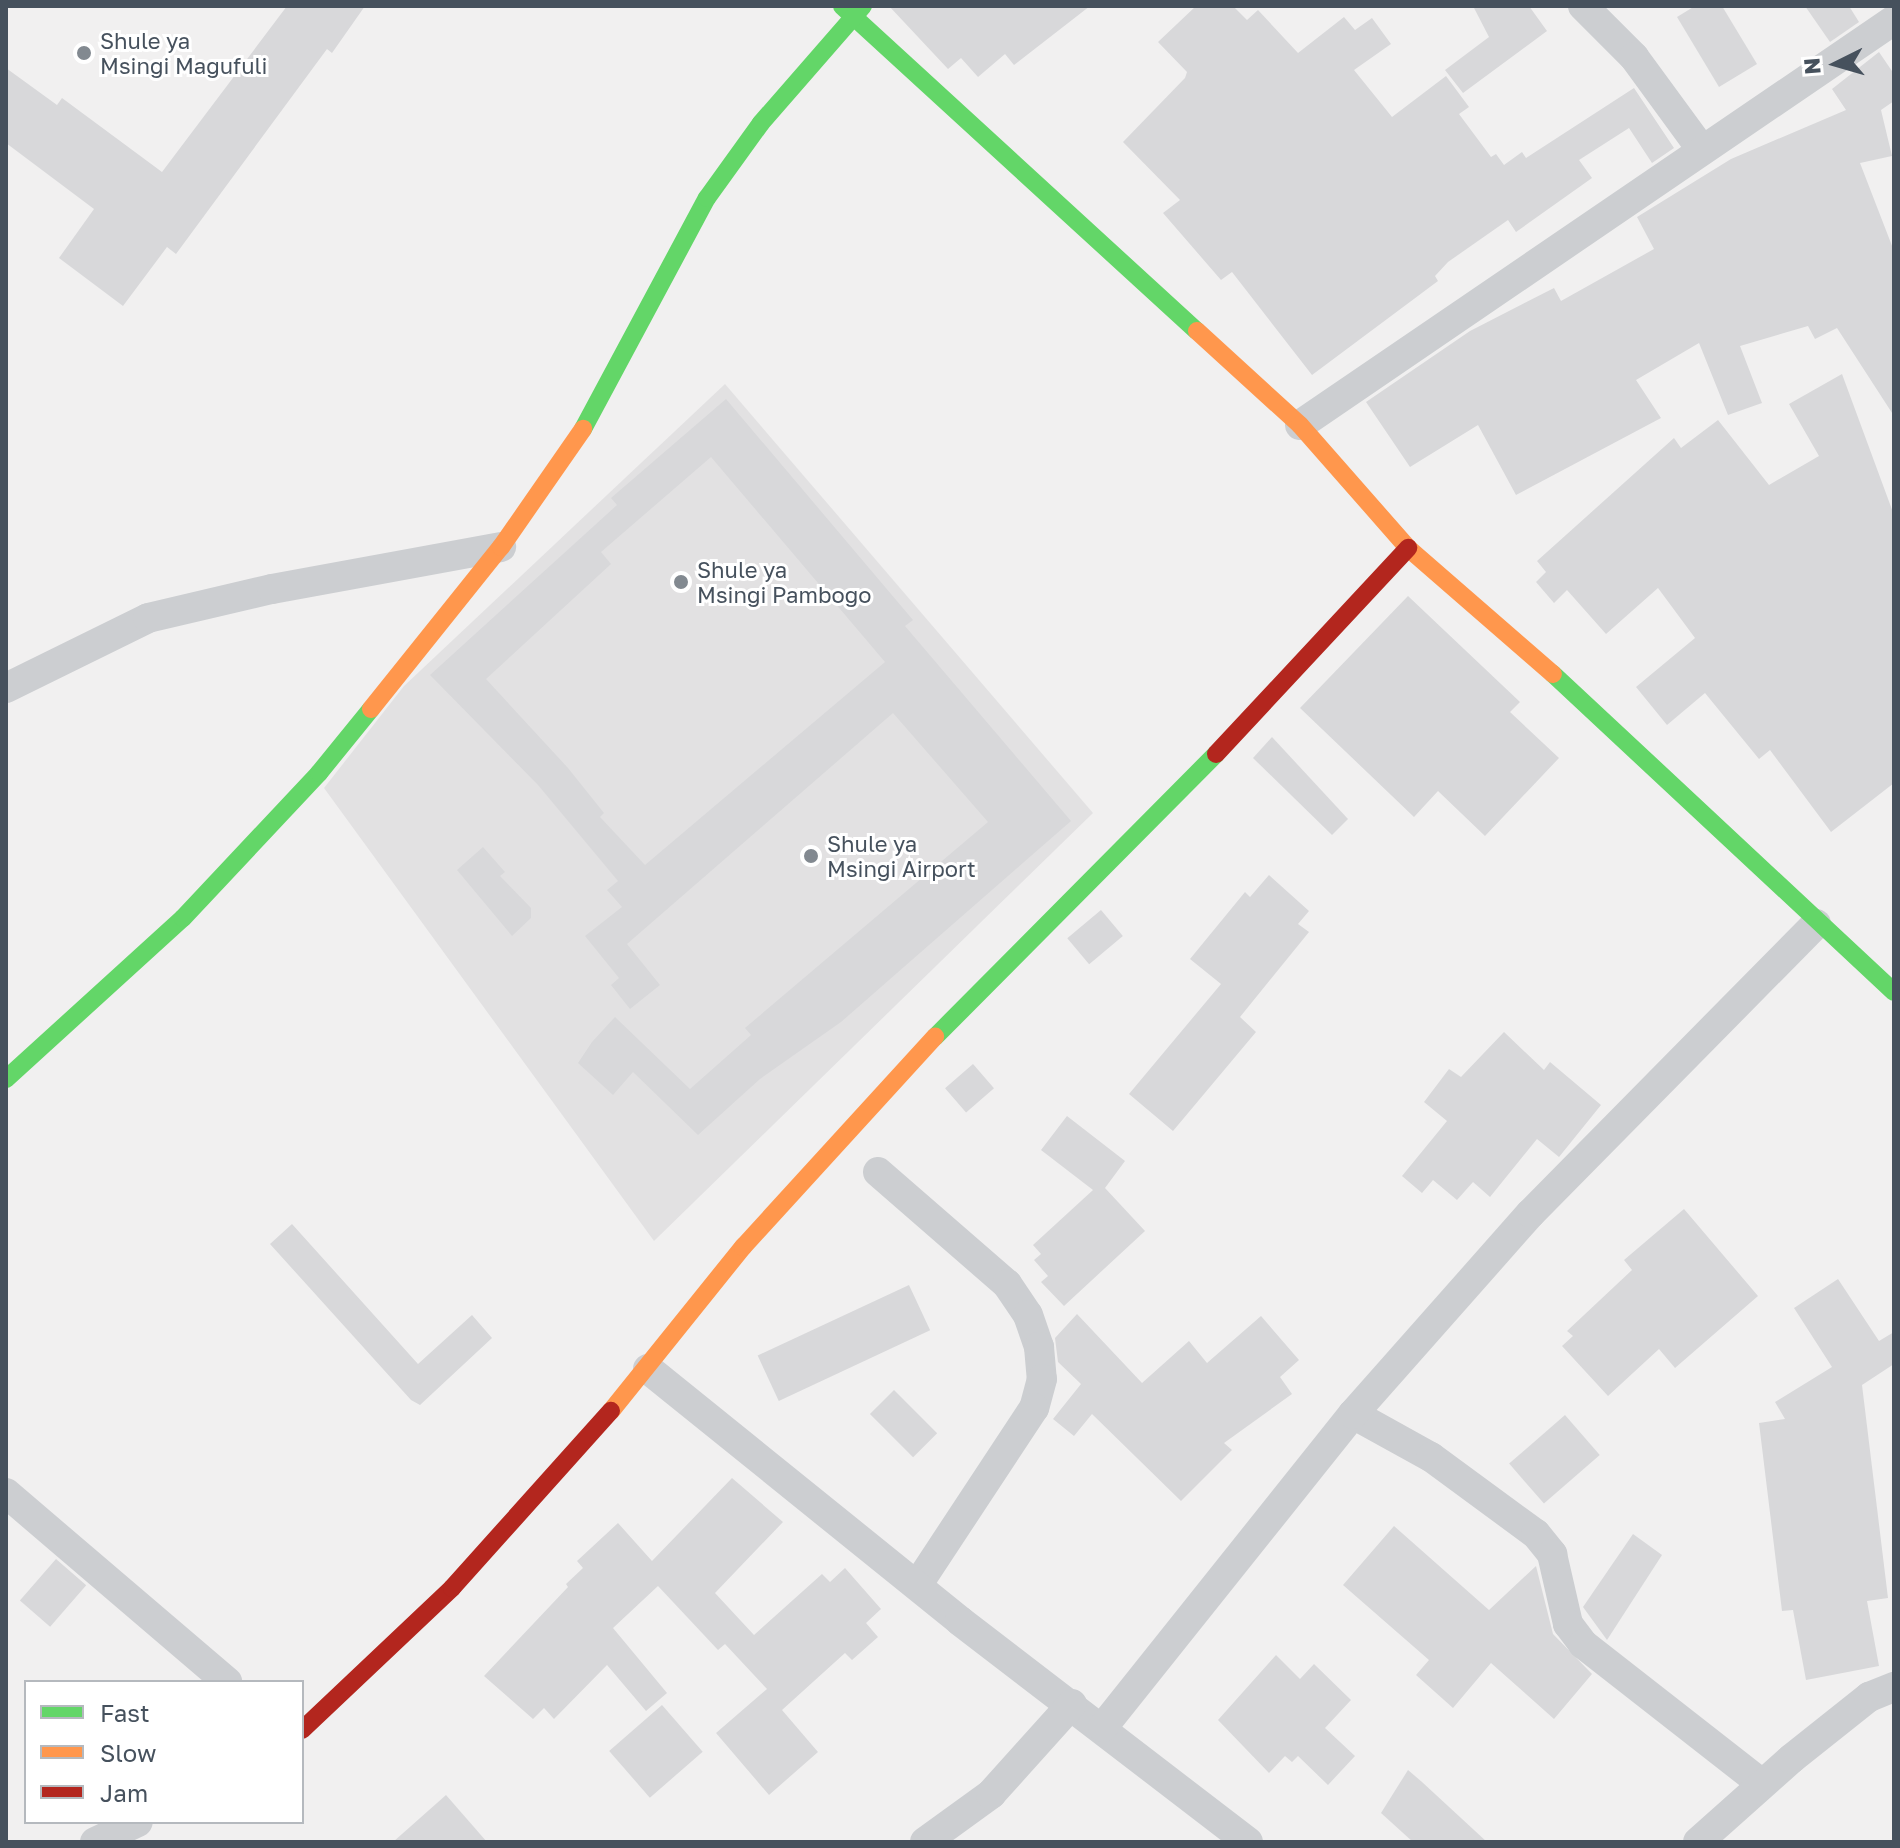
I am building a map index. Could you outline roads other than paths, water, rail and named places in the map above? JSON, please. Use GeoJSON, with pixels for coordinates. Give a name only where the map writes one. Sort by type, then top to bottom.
{"type":"FeatureCollection","features":[{"type":"Feature","properties":{"kind":"street"},"geometry":{"type":"LineString","coordinates":[[1583,6],[1634,57],[1702,150]]}},
{"type":"Feature","properties":{"kind":"street"},"geometry":{"type":"LineString","coordinates":[[6,1079],[183,918],[309,784],[501,547],[585,426],[707,198],[761,123],[852,9],[1300,425],[1408,548],[1601,715],[1816,924],[1894,992]]}},
{"type":"Feature","properties":{"kind":"street"},"geometry":{"type":"LineString","coordinates":[[1300,425],[1894,20]]}},
{"type":"Feature","properties":{"kind":"street"},"geometry":{"type":"LineString","coordinates":[[6,688],[148,618],[272,589],[501,547]]}},
{"type":"Feature","properties":{"kind":"street"},"geometry":{"type":"LineString","coordinates":[[304,1728],[452,1588],[648,1369],[815,1162],[1163,810],[1408,548]]}},
{"type":"Feature","properties":{"kind":"street"},"geometry":{"type":"LineString","coordinates":[[1103,1727],[1353,1414],[1531,1213],[1816,924]]}},
{"type":"Feature","properties":{"kind":"street"},"geometry":{"type":"LineString","coordinates":[[878,1172],[1007,1284],[1028,1315],[1039,1347],[1042,1379],[1034,1408],[918,1584]]}},
{"type":"Feature","properties":{"kind":"street"},"geometry":{"type":"LineString","coordinates":[[648,1369],[1248,1842]]}},
{"type":"Feature","properties":{"kind":"street"},"geometry":{"type":"LineString","coordinates":[[1353,1414],[1431,1457],[1536,1534],[1552,1554],[1568,1624],[1583,1644],[1762,1784]]}},
{"type":"Feature","properties":{"kind":"street"},"geometry":{"type":"LineString","coordinates":[[6,1493],[225,1680]]}},
{"type":"Feature","properties":{"kind":"street"},"geometry":{"type":"LineString","coordinates":[[1698,1842],[1762,1784],[1869,1697],[1894,1687]]}},
{"type":"Feature","properties":{"kind":"street"},"geometry":{"type":"LineString","coordinates":[[925,1842],[991,1794],[1072,1704]]}},
{"type":"Feature","properties":{"kind":"street"},"geometry":{"type":"LineString","coordinates":[[95,1842],[134,1824]]}},
{"type":"Feature","properties":{"kind":"place","name":"Shule ya Msingi Magufuli"},"geometry":{"type":"Point","coordinates":[84,53]}},
{"type":"Feature","properties":{"kind":"place","name":"Shule ya Msingi Pambogo"},"geometry":{"type":"Point","coordinates":[681,582]}},
{"type":"Feature","properties":{"kind":"place","name":"Shule ya Msingi Airport"},"geometry":{"type":"Point","coordinates":[811,856]}}]}
